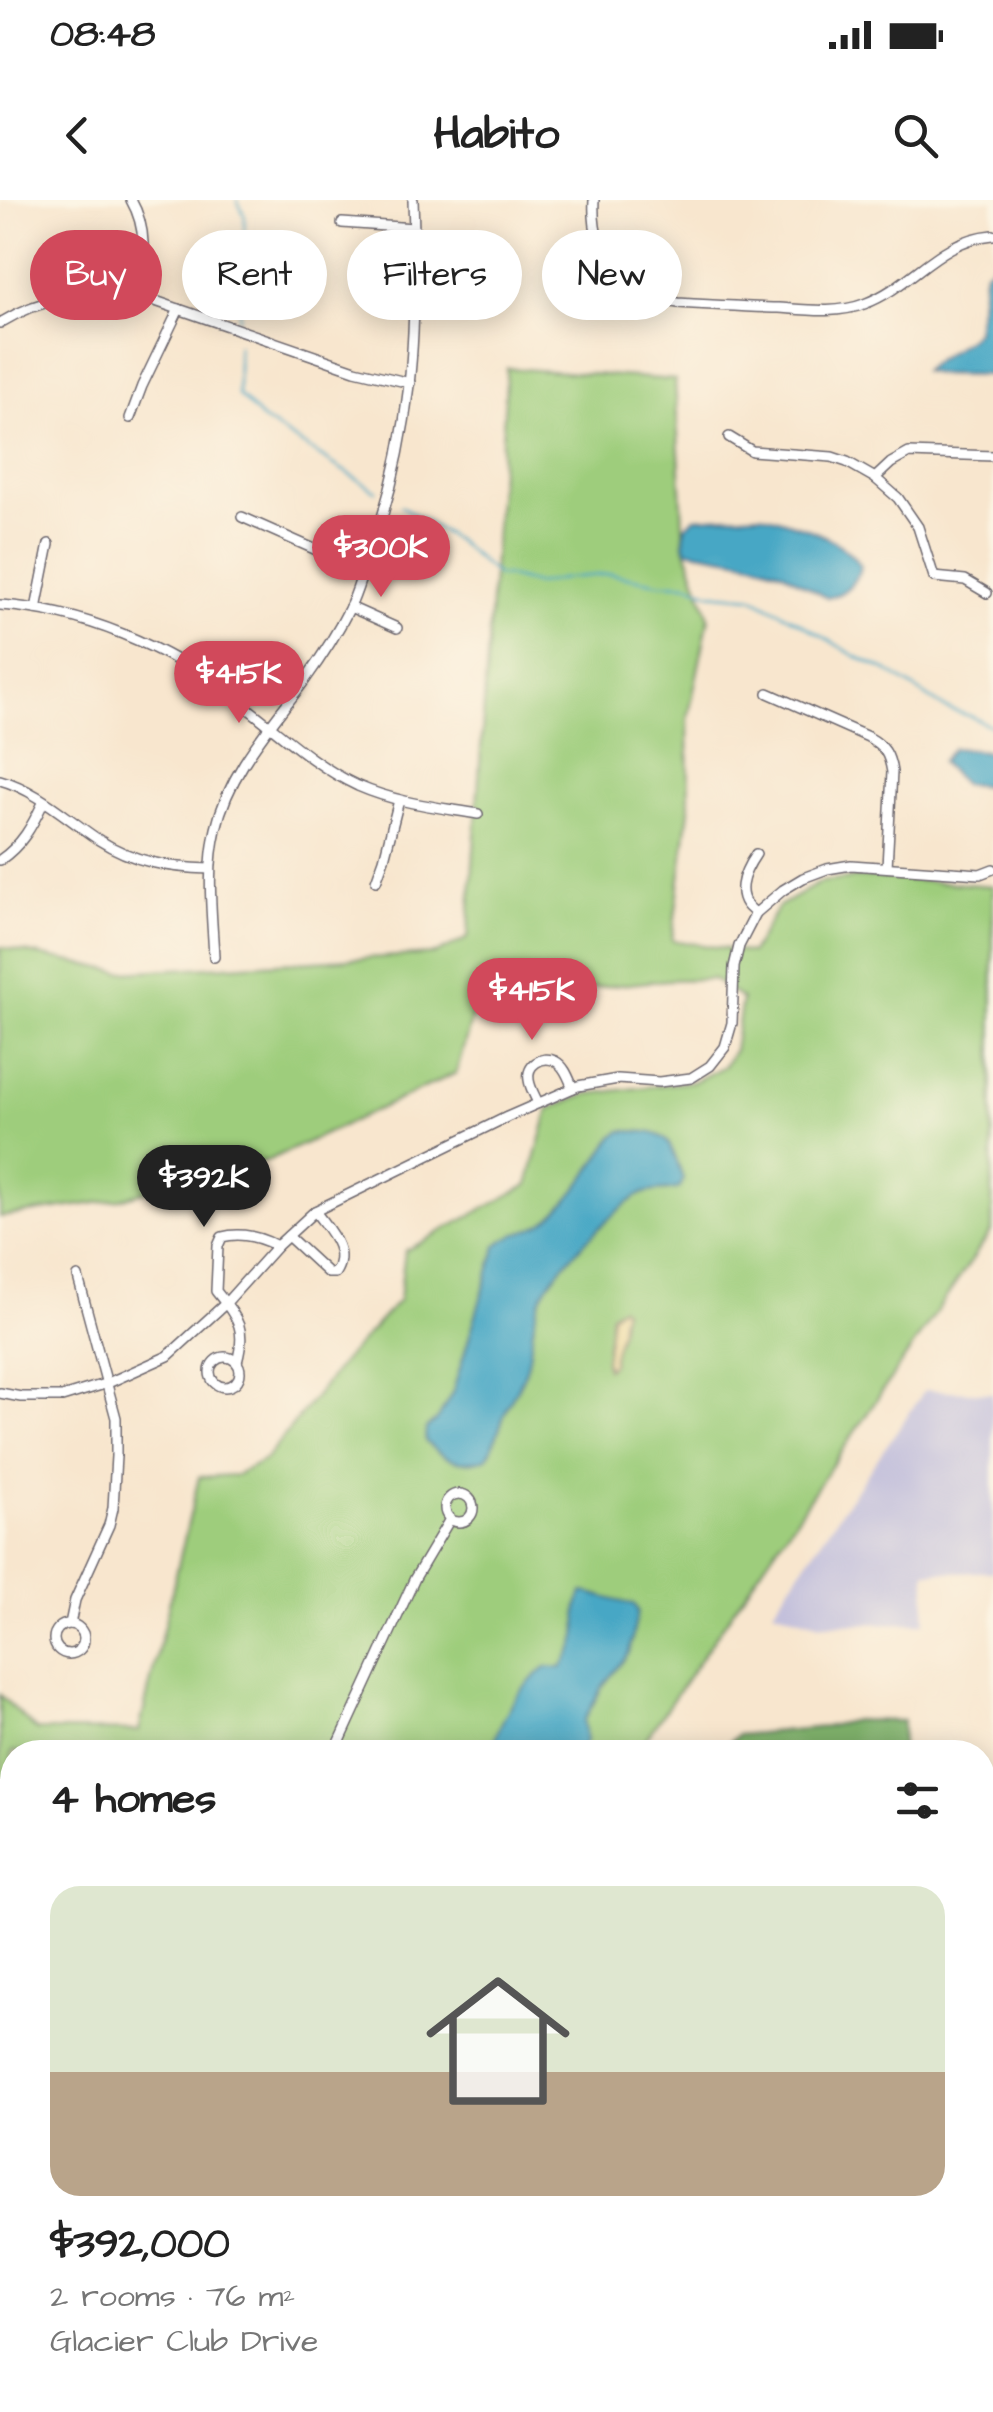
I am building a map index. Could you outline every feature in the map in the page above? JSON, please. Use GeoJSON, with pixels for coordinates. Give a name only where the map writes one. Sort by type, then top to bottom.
{"type":"FeatureCollection","features":[{"type":"Feature","properties":{"kind":"street"},"geometry":{"type":"LineString","coordinates":[[131,200],[143,230]]}},
{"type":"Feature","properties":{"kind":"street"},"geometry":{"type":"LineString","coordinates":[[214,958],[210,869],[223,804],[239,771],[308,676],[350,607],[392,487],[406,420],[414,336],[413,200]]}},
{"type":"Feature","properties":{"kind":"street"},"geometry":{"type":"LineString","coordinates":[[594,200],[596,230]]}},
{"type":"Feature","properties":{"kind":"street"},"geometry":{"type":"LineString","coordinates":[[342,223],[414,228]]}},
{"type":"Feature","properties":{"kind":"street"},"geometry":{"type":"LineString","coordinates":[[682,303],[848,309],[878,298],[949,248],[972,238],[993,235]]}},
{"type":"Feature","properties":{"kind":"street"},"geometry":{"type":"LineString","coordinates":[[162,303],[354,370],[410,383]]}},
{"type":"Feature","properties":{"kind":"street"},"geometry":{"type":"LineString","coordinates":[[0,323],[30,307]]}},
{"type":"Feature","properties":{"kind":"street"},"geometry":{"type":"LineString","coordinates":[[130,418],[179,308]]}},
{"type":"Feature","properties":{"kind":"street"},"geometry":{"type":"LineString","coordinates":[[729,437],[752,451],[832,457],[876,478],[898,498],[918,527],[934,577],[964,580],[988,594]]}},
{"type":"Feature","properties":{"kind":"street"},"geometry":{"type":"LineString","coordinates":[[876,478],[909,453],[993,456]]}},
{"type":"Feature","properties":{"kind":"street"},"geometry":{"type":"LineString","coordinates":[[242,517],[364,571]]}},
{"type":"Feature","properties":{"kind":"street"},"geometry":{"type":"LineString","coordinates":[[36,609],[49,544]]}},
{"type":"Feature","properties":{"kind":"street"},"geometry":{"type":"LineString","coordinates":[[0,605],[88,622],[139,642],[186,665],[231,695],[330,771],[399,800],[478,814]]}},
{"type":"Feature","properties":{"kind":"street"},"geometry":{"type":"LineString","coordinates":[[350,607],[396,628]]}},
{"type":"Feature","properties":{"kind":"street"},"geometry":{"type":"LineString","coordinates":[[768,693],[868,736],[890,756],[887,867]]}},
{"type":"Feature","properties":{"kind":"street"},"geometry":{"type":"LineString","coordinates":[[0,780],[19,785],[121,852],[182,869],[210,869]]}},
{"type":"Feature","properties":{"kind":"street"},"geometry":{"type":"LineString","coordinates":[[376,882],[399,800]]}},
{"type":"Feature","properties":{"kind":"street"},"geometry":{"type":"LineString","coordinates":[[0,860],[29,831],[44,802]]}},
{"type":"Feature","properties":{"kind":"street"},"geometry":{"type":"LineString","coordinates":[[756,854],[745,870],[742,896],[746,907],[756,913]]}},
{"type":"Feature","properties":{"kind":"street"},"geometry":{"type":"LineString","coordinates":[[0,1393],[62,1397],[108,1383],[168,1356],[225,1304],[315,1211],[538,1104],[573,1088],[618,1079],[659,1082],[691,1078],[710,1066],[725,1047],[732,1024],[739,946],[756,913],[803,878],[851,865],[980,874],[993,869]]}},
{"type":"Feature","properties":{"kind":"street"},"geometry":{"type":"LineString","coordinates":[[538,1104],[528,1079],[533,1064],[554,1060],[564,1068],[573,1088]]}},
{"type":"Feature","properties":{"kind":"street"},"geometry":{"type":"LineString","coordinates":[[288,1236],[328,1273],[335,1274],[342,1254],[315,1211]]}},
{"type":"Feature","properties":{"kind":"street"},"geometry":{"type":"LineString","coordinates":[[237,1362],[242,1330],[216,1291],[218,1246],[222,1237],[231,1234],[264,1239],[277,1246]]}},
{"type":"Feature","properties":{"kind":"street"},"geometry":{"type":"LineString","coordinates":[[70,1624],[75,1600],[114,1508],[116,1418],[78,1277]]}},
{"type":"Feature","properties":{"kind":"street"},"geometry":{"type":"LineString","coordinates":[[341,1740],[415,1578],[450,1519]]}},
{"type":"Feature","properties":{"kind":"shaded area"},"geometry":{"type":"Polygon","coordinates":[[[925,1390],[993,1393],[993,1572],[926,1572],[925,1623],[821,1624],[773,1610],[925,1390]]]}},
{"type":"Feature","properties":{"kind":"green space"},"geometry":{"type":"Polygon","coordinates":[[[507,368],[675,380],[684,543],[709,617],[688,719],[689,810],[672,940],[751,953],[778,907],[821,882],[866,877],[993,886],[992,1230],[645,1740],[0,1740],[0,1695],[36,1730],[139,1731],[199,1477],[236,1475],[266,1459],[344,1360],[399,1300],[405,1251],[528,1185],[549,1109],[588,1094],[695,1081],[724,1066],[734,1050],[742,999],[713,979],[667,980],[477,1000],[456,1073],[269,1160],[117,1200],[0,1217],[0,947],[121,972],[436,954],[468,938],[507,368]]]}},
{"type":"Feature","properties":{"kind":"green space"},"geometry":{"type":"Polygon","coordinates":[[[854,1720],[903,1721],[902,1740],[732,1740],[738,1735],[825,1727],[854,1720]]]}},
{"type":"Feature","properties":{"kind":"sand"},"geometry":{"type":"Polygon","coordinates":[[[621,1307],[624,1310],[620,1333],[612,1364],[607,1369],[611,1314],[621,1307]]]}},
{"type":"Feature","properties":{"kind":"water"},"geometry":{"type":"Polygon","coordinates":[[[993,264],[993,375],[923,371],[976,331],[985,271],[993,264]]]}},
{"type":"Feature","properties":{"kind":"water"},"geometry":{"type":"Polygon","coordinates":[[[761,514],[817,533],[843,547],[861,567],[852,583],[827,598],[781,571],[687,550],[685,526],[695,518],[761,514]]]}},
{"type":"Feature","properties":{"kind":"water"},"geometry":{"type":"Polygon","coordinates":[[[953,748],[993,752],[993,786],[963,784],[941,762],[953,748]]]}},
{"type":"Feature","properties":{"kind":"water"},"geometry":{"type":"Polygon","coordinates":[[[622,1131],[650,1133],[665,1139],[683,1179],[680,1188],[646,1192],[631,1201],[571,1257],[541,1298],[525,1372],[487,1458],[469,1462],[446,1457],[425,1441],[426,1428],[438,1419],[453,1391],[497,1245],[541,1224],[561,1208],[614,1136],[622,1131]]]}},
{"type":"Feature","properties":{"kind":"water"},"geometry":{"type":"Polygon","coordinates":[[[583,1592],[634,1604],[638,1611],[629,1653],[602,1687],[584,1721],[586,1740],[495,1740],[519,1694],[547,1667],[561,1668],[569,1657],[576,1640],[583,1592]]]}},
{"type":"Feature","properties":{"kind":"waterway"},"geometry":{"type":"LineString","coordinates":[[237,200],[245,217],[244,230]]}},
{"type":"Feature","properties":{"kind":"waterway"},"geometry":{"type":"LineString","coordinates":[[238,345],[238,395],[262,419],[376,491]]}},
{"type":"Feature","properties":{"kind":"waterway"},"geometry":{"type":"LineString","coordinates":[[401,506],[457,541],[498,576],[536,584],[611,574],[752,597],[888,671],[945,708],[993,727]]}}]}
